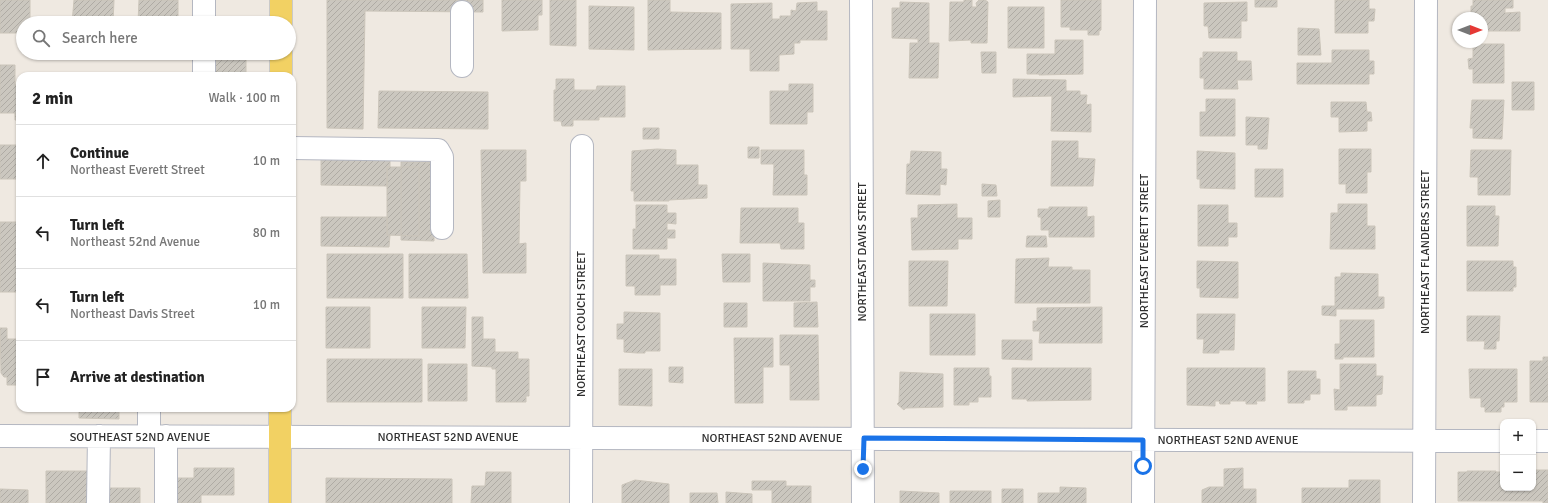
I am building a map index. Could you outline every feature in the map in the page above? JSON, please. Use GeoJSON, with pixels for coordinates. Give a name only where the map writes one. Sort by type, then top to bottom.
{"type":"FeatureCollection","features":[{"type":"Feature","properties":{"kind":"main road"},"geometry":{"type":"LineString","coordinates":[[281,0],[281,16]]}},
{"type":"Feature","properties":{"kind":"main road"},"geometry":{"type":"LineString","coordinates":[[281,60],[281,72]]}},
{"type":"Feature","properties":{"kind":"main road"},"geometry":{"type":"LineString","coordinates":[[280,412],[280,503]]}},
{"type":"Feature","properties":{"kind":"street"},"geometry":{"type":"LineString","coordinates":[[204,0],[204,16]]}},
{"type":"Feature","properties":{"kind":"street","name":"NORTHEAST DAVIS STREET"},"geometry":{"type":"LineString","coordinates":[[861,0],[864,438],[863,503]]}},
{"type":"Feature","properties":{"kind":"street","name":"NORTHEAST EVERETT STREET"},"geometry":{"type":"LineString","coordinates":[[1143,503],[1145,0]]}},
{"type":"Feature","properties":{"kind":"street","name":"NORTHEAST FLANDERS STREET"},"geometry":{"type":"LineString","coordinates":[[1424,503],[1426,0]]}},
{"type":"Feature","properties":{"kind":"street"},"geometry":{"type":"LineString","coordinates":[[462,12],[462,66]]}},
{"type":"Feature","properties":{"kind":"street"},"geometry":{"type":"LineString","coordinates":[[204,60],[204,72]]}},
{"type":"Feature","properties":{"kind":"street","name":"NORTHEAST COUCH STREET"},"geometry":{"type":"LineString","coordinates":[[581,503],[582,146]]}},
{"type":"Feature","properties":{"kind":"street"},"geometry":{"type":"LineString","coordinates":[[296,148],[438,150],[442,157],[442,228]]}},
{"type":"Feature","properties":{"kind":"street"},"geometry":{"type":"LineString","coordinates":[[150,412],[157,436],[166,503]]}},
{"type":"Feature","properties":{"kind":"street","name":"SOUTHEAST 52ND AVENUE"},"geometry":{"type":"LineString","coordinates":[[0,436],[280,437]]}},
{"type":"Feature","properties":{"kind":"street"},"geometry":{"type":"LineString","coordinates":[[98,503],[99,436]]}},
{"type":"Feature","properties":{"kind":"street","name":"NORTHEAST 52ND AVENUE"},"geometry":{"type":"LineString","coordinates":[[280,437],[1500,441]]}},
{"type":"Feature","properties":{"kind":"street"},"geometry":{"type":"LineString","coordinates":[[1536,441],[1548,441]]}},
{"type":"Feature","properties":{"kind":"building"},"geometry":{"type":"Polygon","coordinates":[[[0,0],[30,0],[30,16],[16,16],[16,33],[0,33],[0,0]]]}},
{"type":"Feature","properties":{"kind":"building"},"geometry":{"type":"Polygon","coordinates":[[[74,0],[114,0],[113,16],[73,16],[74,0]]]}},
{"type":"Feature","properties":{"kind":"building"},"geometry":{"type":"Polygon","coordinates":[[[139,0],[178,0],[178,16],[138,16],[139,0]]]}},
{"type":"Feature","properties":{"kind":"building"},"geometry":{"type":"Polygon","coordinates":[[[327,0],[483,0],[483,12],[365,11],[363,129],[327,128],[327,0]]]}},
{"type":"Feature","properties":{"kind":"building"},"geometry":{"type":"Polygon","coordinates":[[[502,0],[542,0],[542,15],[538,15],[538,30],[502,31],[502,0]]]}},
{"type":"Feature","properties":{"kind":"building"},"geometry":{"type":"Polygon","coordinates":[[[550,0],[576,0],[576,46],[550,45],[550,0]]]}},
{"type":"Feature","properties":{"kind":"building"},"geometry":{"type":"Polygon","coordinates":[[[648,0],[670,0],[670,12],[721,13],[721,49],[648,50],[648,0]]]}},
{"type":"Feature","properties":{"kind":"building"},"geometry":{"type":"Polygon","coordinates":[[[964,0],[972,0],[972,7],[977,7],[976,3],[979,0],[985,0],[988,2],[987,43],[971,43],[971,40],[949,41],[950,2],[964,2],[964,0]]]}},
{"type":"Feature","properties":{"kind":"building"},"geometry":{"type":"Polygon","coordinates":[[[1061,0],[1101,0],[1101,30],[1099,31],[1099,35],[1088,35],[1088,30],[1070,30],[1070,27],[1061,27],[1061,0]]]}},
{"type":"Feature","properties":{"kind":"building"},"geometry":{"type":"Polygon","coordinates":[[[1255,0],[1277,0],[1277,7],[1255,7],[1255,0]]]}},
{"type":"Feature","properties":{"kind":"building"},"geometry":{"type":"Polygon","coordinates":[[[1335,0],[1369,0],[1369,9],[1375,9],[1374,21],[1368,21],[1368,33],[1335,33],[1335,0]]]}},
{"type":"Feature","properties":{"kind":"building"},"geometry":{"type":"Polygon","coordinates":[[[1473,0],[1513,0],[1513,8],[1505,8],[1505,13],[1520,12],[1520,31],[1488,31],[1488,12],[1471,12],[1471,6],[1473,6],[1473,0]]]}},
{"type":"Feature","properties":{"kind":"building"},"geometry":{"type":"Polygon","coordinates":[[[817,2],[817,11],[827,11],[827,40],[800,40],[800,43],[794,43],[794,54],[779,55],[779,71],[750,71],[750,49],[731,49],[731,4],[772,3],[772,19],[780,19],[780,16],[791,16],[791,10],[796,11],[797,3],[817,2]]]}},
{"type":"Feature","properties":{"kind":"building"},"geometry":{"type":"Polygon","coordinates":[[[900,2],[929,3],[929,43],[939,43],[938,78],[909,78],[910,43],[918,43],[918,39],[892,38],[892,8],[900,8],[900,2]]]}},
{"type":"Feature","properties":{"kind":"building"},"geometry":{"type":"Polygon","coordinates":[[[1247,2],[1247,21],[1241,21],[1241,38],[1209,38],[1208,26],[1204,26],[1204,3],[1247,2]]]}},
{"type":"Feature","properties":{"kind":"building"},"geometry":{"type":"Polygon","coordinates":[[[589,6],[634,7],[634,50],[589,49],[589,6]]]}},
{"type":"Feature","properties":{"kind":"building"},"geometry":{"type":"Polygon","coordinates":[[[1008,7],[1044,7],[1044,48],[1008,48],[1008,7]]]}},
{"type":"Feature","properties":{"kind":"building"},"geometry":{"type":"Polygon","coordinates":[[[1298,28],[1319,29],[1321,55],[1298,55],[1298,28]]]}},
{"type":"Feature","properties":{"kind":"building"},"geometry":{"type":"Polygon","coordinates":[[[1055,40],[1083,40],[1083,74],[1027,74],[1027,54],[1055,54],[1055,40]]]}},
{"type":"Feature","properties":{"kind":"building"},"geometry":{"type":"Polygon","coordinates":[[[1488,44],[1504,44],[1504,83],[1473,83],[1473,69],[1469,69],[1468,59],[1473,58],[1473,48],[1488,48],[1488,44]]]}},
{"type":"Feature","properties":{"kind":"building"},"geometry":{"type":"Polygon","coordinates":[[[1332,50],[1369,50],[1369,61],[1374,61],[1374,74],[1369,74],[1369,84],[1297,84],[1297,63],[1332,63],[1332,50]]]}},
{"type":"Feature","properties":{"kind":"building"},"geometry":{"type":"Polygon","coordinates":[[[981,52],[996,52],[996,73],[982,73],[981,52]]]}},
{"type":"Feature","properties":{"kind":"building"},"geometry":{"type":"Polygon","coordinates":[[[1203,52],[1237,52],[1237,61],[1251,61],[1252,80],[1237,80],[1238,89],[1204,89],[1204,78],[1200,78],[1200,58],[1203,58],[1203,52]]]}},
{"type":"Feature","properties":{"kind":"building"},"geometry":{"type":"Polygon","coordinates":[[[214,60],[246,60],[246,72],[213,72],[214,60]]]}},
{"type":"Feature","properties":{"kind":"building"},"geometry":{"type":"Polygon","coordinates":[[[0,65],[15,65],[16,120],[15,113],[0,113],[0,65]]]}},
{"type":"Feature","properties":{"kind":"building"},"geometry":{"type":"Polygon","coordinates":[[[556,79],[574,79],[574,90],[596,90],[597,86],[625,86],[625,117],[599,117],[599,120],[573,120],[573,126],[562,126],[561,121],[554,121],[554,90],[556,90],[556,79]]]}},
{"type":"Feature","properties":{"kind":"building"},"geometry":{"type":"Polygon","coordinates":[[[1013,79],[1066,80],[1066,91],[1080,91],[1080,95],[1087,95],[1086,105],[1091,104],[1091,132],[1051,131],[1052,96],[1013,97],[1013,79]]]}},
{"type":"Feature","properties":{"kind":"building"},"geometry":{"type":"Polygon","coordinates":[[[1512,82],[1534,82],[1534,110],[1512,110],[1512,82]]]}},
{"type":"Feature","properties":{"kind":"building"},"geometry":{"type":"Polygon","coordinates":[[[789,84],[813,84],[813,112],[807,112],[807,124],[770,124],[770,91],[789,91],[789,84]]]}},
{"type":"Feature","properties":{"kind":"building"},"geometry":{"type":"Polygon","coordinates":[[[379,91],[488,92],[488,129],[378,128],[379,91]]]}},
{"type":"Feature","properties":{"kind":"building"},"geometry":{"type":"Polygon","coordinates":[[[1206,99],[1235,99],[1235,136],[1200,136],[1200,112],[1206,112],[1206,99]]]}},
{"type":"Feature","properties":{"kind":"building"},"geometry":{"type":"Polygon","coordinates":[[[1472,100],[1504,100],[1502,139],[1473,138],[1473,128],[1470,128],[1472,100]]]}},
{"type":"Feature","properties":{"kind":"building"},"geometry":{"type":"Polygon","coordinates":[[[1331,102],[1366,102],[1367,112],[1371,112],[1372,121],[1367,121],[1367,131],[1339,132],[1339,117],[1331,117],[1331,102]]]}},
{"type":"Feature","properties":{"kind":"building"},"geometry":{"type":"Polygon","coordinates":[[[1246,117],[1269,118],[1267,149],[1258,149],[1258,145],[1246,145],[1246,117]]]}},
{"type":"Feature","properties":{"kind":"building"},"geometry":{"type":"Polygon","coordinates":[[[643,128],[659,128],[659,139],[643,139],[643,128]]]}},
{"type":"Feature","properties":{"kind":"building"},"geometry":{"type":"Polygon","coordinates":[[[1052,141],[1078,141],[1078,158],[1095,159],[1093,186],[1051,186],[1052,141]]]}},
{"type":"Feature","properties":{"kind":"building"},"geometry":{"type":"Polygon","coordinates":[[[0,145],[16,145],[16,179],[0,179],[0,145]]]}},
{"type":"Feature","properties":{"kind":"building"},"geometry":{"type":"Polygon","coordinates":[[[748,147],[759,147],[759,158],[748,158],[748,147]]]}},
{"type":"Feature","properties":{"kind":"building"},"geometry":{"type":"Polygon","coordinates":[[[657,149],[676,150],[676,165],[698,165],[698,185],[707,185],[707,198],[669,201],[634,201],[634,191],[631,191],[632,151],[657,149]]]}},
{"type":"Feature","properties":{"kind":"building"},"geometry":{"type":"Polygon","coordinates":[[[1339,149],[1371,149],[1371,172],[1367,172],[1367,193],[1346,193],[1346,184],[1339,184],[1339,149]]]}},
{"type":"Feature","properties":{"kind":"building"},"geometry":{"type":"Polygon","coordinates":[[[481,150],[526,150],[526,181],[520,181],[519,244],[526,243],[526,273],[483,273],[481,150]]]}},
{"type":"Feature","properties":{"kind":"building"},"geometry":{"type":"Polygon","coordinates":[[[761,150],[804,150],[804,175],[807,175],[807,195],[773,195],[774,164],[761,164],[761,150]]]}},
{"type":"Feature","properties":{"kind":"building"},"geometry":{"type":"Polygon","coordinates":[[[1471,150],[1511,150],[1510,195],[1478,195],[1478,177],[1470,177],[1471,150]]]}},
{"type":"Feature","properties":{"kind":"building"},"geometry":{"type":"Polygon","coordinates":[[[911,151],[941,152],[941,169],[947,169],[946,185],[940,184],[940,195],[906,194],[907,164],[910,164],[911,151]]]}},
{"type":"Feature","properties":{"kind":"building"},"geometry":{"type":"Polygon","coordinates":[[[1197,151],[1235,153],[1235,189],[1200,188],[1200,179],[1197,179],[1197,151]]]}},
{"type":"Feature","properties":{"kind":"building"},"geometry":{"type":"Polygon","coordinates":[[[321,156],[390,156],[390,167],[387,167],[387,186],[321,185],[321,156]]]}},
{"type":"Feature","properties":{"kind":"building"},"geometry":{"type":"Polygon","coordinates":[[[401,162],[434,162],[434,241],[401,240],[401,162]]]}},
{"type":"Feature","properties":{"kind":"building"},"geometry":{"type":"Polygon","coordinates":[[[387,167],[419,167],[419,236],[387,235],[387,167]]]}},
{"type":"Feature","properties":{"kind":"building"},"geometry":{"type":"Polygon","coordinates":[[[1255,169],[1283,169],[1283,197],[1255,197],[1255,169]]]}},
{"type":"Feature","properties":{"kind":"building"},"geometry":{"type":"Polygon","coordinates":[[[982,184],[996,185],[997,196],[982,196],[982,184]]]}},
{"type":"Feature","properties":{"kind":"building"},"geometry":{"type":"Polygon","coordinates":[[[1000,200],[1000,217],[988,217],[988,201],[1000,200]]]}},
{"type":"Feature","properties":{"kind":"building"},"geometry":{"type":"Polygon","coordinates":[[[957,204],[957,218],[972,218],[972,239],[958,239],[958,249],[912,250],[911,218],[918,218],[918,205],[957,204]]]}},
{"type":"Feature","properties":{"kind":"building"},"geometry":{"type":"Polygon","coordinates":[[[1338,204],[1367,204],[1367,226],[1375,226],[1375,249],[1330,249],[1331,213],[1338,213],[1338,204]]]}},
{"type":"Feature","properties":{"kind":"building"},"geometry":{"type":"Polygon","coordinates":[[[636,205],[667,205],[667,213],[676,213],[676,224],[667,223],[667,230],[675,230],[675,238],[667,238],[667,249],[633,249],[633,229],[636,229],[636,205]]]}},
{"type":"Feature","properties":{"kind":"building"},"geometry":{"type":"Polygon","coordinates":[[[1198,205],[1228,205],[1228,223],[1237,223],[1237,237],[1228,237],[1228,246],[1198,246],[1198,205]]]}},
{"type":"Feature","properties":{"kind":"building"},"geometry":{"type":"Polygon","coordinates":[[[1467,206],[1495,206],[1495,216],[1499,216],[1498,246],[1467,246],[1467,206]]]}},
{"type":"Feature","properties":{"kind":"building"},"geometry":{"type":"Polygon","coordinates":[[[1049,207],[1087,207],[1087,217],[1094,216],[1094,237],[1049,237],[1049,230],[1041,230],[1041,217],[1038,217],[1038,209],[1049,209],[1049,207]]]}},
{"type":"Feature","properties":{"kind":"building"},"geometry":{"type":"Polygon","coordinates":[[[741,208],[798,208],[798,223],[804,223],[804,249],[781,249],[780,243],[740,243],[741,208]]]}},
{"type":"Feature","properties":{"kind":"building"},"geometry":{"type":"Polygon","coordinates":[[[321,217],[387,217],[387,235],[390,235],[389,247],[321,246],[321,217]]]}},
{"type":"Feature","properties":{"kind":"building"},"geometry":{"type":"Polygon","coordinates":[[[0,222],[16,222],[16,292],[0,292],[0,222]]]}},
{"type":"Feature","properties":{"kind":"building"},"geometry":{"type":"Polygon","coordinates":[[[1027,236],[1046,236],[1047,247],[1026,247],[1027,236]]]}},
{"type":"Feature","properties":{"kind":"building"},"geometry":{"type":"Polygon","coordinates":[[[327,254],[403,254],[403,298],[327,298],[327,254]]]}},
{"type":"Feature","properties":{"kind":"building"},"geometry":{"type":"Polygon","coordinates":[[[409,254],[467,254],[468,298],[409,298],[409,254]]]}},
{"type":"Feature","properties":{"kind":"building"},"geometry":{"type":"Polygon","coordinates":[[[722,254],[750,254],[750,282],[723,282],[722,254]]]}},
{"type":"Feature","properties":{"kind":"building"},"geometry":{"type":"Polygon","coordinates":[[[626,255],[659,255],[659,259],[676,259],[676,285],[660,285],[660,295],[635,295],[635,286],[626,286],[626,255]]]}},
{"type":"Feature","properties":{"kind":"building"},"geometry":{"type":"Polygon","coordinates":[[[1049,258],[1048,267],[1072,267],[1072,270],[1090,270],[1090,303],[1015,303],[1016,259],[1049,258]]]}},
{"type":"Feature","properties":{"kind":"building"},"geometry":{"type":"Polygon","coordinates":[[[909,261],[948,261],[947,306],[909,306],[909,261]]]}},
{"type":"Feature","properties":{"kind":"building"},"geometry":{"type":"Polygon","coordinates":[[[1197,261],[1238,262],[1238,298],[1200,297],[1200,288],[1197,288],[1197,261]]]}},
{"type":"Feature","properties":{"kind":"building"},"geometry":{"type":"Polygon","coordinates":[[[1467,261],[1513,261],[1513,267],[1516,267],[1516,287],[1513,287],[1513,291],[1467,291],[1467,261]]]}},
{"type":"Feature","properties":{"kind":"building"},"geometry":{"type":"Polygon","coordinates":[[[763,263],[810,265],[810,280],[815,280],[815,287],[810,287],[810,301],[763,301],[763,263]]]}},
{"type":"Feature","properties":{"kind":"building"},"geometry":{"type":"Polygon","coordinates":[[[1341,273],[1378,274],[1378,297],[1384,297],[1384,308],[1336,309],[1336,316],[1322,315],[1322,306],[1335,306],[1335,277],[1341,277],[1341,273]]]}},
{"type":"Feature","properties":{"kind":"building"},"geometry":{"type":"Polygon","coordinates":[[[817,302],[818,327],[794,327],[794,303],[817,302]]]}},
{"type":"Feature","properties":{"kind":"building"},"geometry":{"type":"Polygon","coordinates":[[[724,303],[747,303],[747,327],[724,327],[724,303]]]}},
{"type":"Feature","properties":{"kind":"building"},"geometry":{"type":"Polygon","coordinates":[[[326,307],[370,307],[370,348],[326,348],[326,307]]]}},
{"type":"Feature","properties":{"kind":"building"},"geometry":{"type":"Polygon","coordinates":[[[422,307],[466,307],[465,348],[422,348],[422,307]]]}},
{"type":"Feature","properties":{"kind":"building"},"geometry":{"type":"Polygon","coordinates":[[[1102,307],[1102,343],[1039,343],[1040,331],[1033,331],[1033,321],[1037,321],[1037,308],[1102,307]]]}},
{"type":"Feature","properties":{"kind":"building"},"geometry":{"type":"Polygon","coordinates":[[[624,312],[660,313],[660,351],[645,351],[645,353],[624,352],[624,339],[617,339],[617,324],[624,324],[624,312]]]}},
{"type":"Feature","properties":{"kind":"building"},"geometry":{"type":"Polygon","coordinates":[[[930,314],[975,314],[975,355],[930,355],[930,314]]]}},
{"type":"Feature","properties":{"kind":"building"},"geometry":{"type":"Polygon","coordinates":[[[1197,314],[1235,314],[1234,350],[1219,350],[1219,353],[1203,353],[1204,339],[1197,339],[1197,314]]]}},
{"type":"Feature","properties":{"kind":"building"},"geometry":{"type":"Polygon","coordinates":[[[1467,316],[1500,316],[1499,341],[1496,341],[1496,349],[1484,349],[1485,341],[1467,341],[1467,316]]]}},
{"type":"Feature","properties":{"kind":"building"},"geometry":{"type":"Polygon","coordinates":[[[472,317],[483,317],[483,339],[495,339],[495,352],[518,352],[518,359],[529,359],[529,396],[526,396],[526,402],[496,402],[496,369],[492,369],[492,367],[472,366],[472,317]]]}},
{"type":"Feature","properties":{"kind":"building"},"geometry":{"type":"Polygon","coordinates":[[[1340,320],[1374,320],[1374,357],[1343,357],[1343,359],[1335,359],[1335,344],[1340,344],[1340,320]]]}},
{"type":"Feature","properties":{"kind":"building"},"geometry":{"type":"Polygon","coordinates":[[[0,328],[7,328],[7,339],[16,339],[16,385],[7,385],[7,377],[4,377],[1,373],[0,328]]]}},
{"type":"Feature","properties":{"kind":"building"},"geometry":{"type":"Polygon","coordinates":[[[780,335],[818,335],[819,400],[790,400],[790,365],[780,365],[780,335]]]}},
{"type":"Feature","properties":{"kind":"building"},"geometry":{"type":"Polygon","coordinates":[[[734,338],[773,338],[773,367],[763,367],[763,403],[735,403],[734,338]]]}},
{"type":"Feature","properties":{"kind":"building"},"geometry":{"type":"Polygon","coordinates":[[[1002,340],[1032,340],[1032,360],[1002,359],[1002,340]]]}},
{"type":"Feature","properties":{"kind":"building"},"geometry":{"type":"Polygon","coordinates":[[[1543,357],[1548,357],[1548,402],[1530,402],[1530,361],[1543,361],[1543,357]]]}},
{"type":"Feature","properties":{"kind":"building"},"geometry":{"type":"Polygon","coordinates":[[[327,359],[422,359],[422,402],[327,402],[327,359]]]}},
{"type":"Feature","properties":{"kind":"building"},"geometry":{"type":"Polygon","coordinates":[[[428,364],[467,364],[467,401],[428,401],[428,364]]]}},
{"type":"Feature","properties":{"kind":"building"},"geometry":{"type":"Polygon","coordinates":[[[1340,364],[1376,364],[1376,376],[1383,376],[1382,394],[1376,395],[1376,406],[1347,406],[1347,410],[1335,410],[1334,389],[1340,390],[1340,364]]]}},
{"type":"Feature","properties":{"kind":"building"},"geometry":{"type":"Polygon","coordinates":[[[669,367],[683,367],[683,383],[669,382],[669,367]]]}},
{"type":"Feature","properties":{"kind":"building"},"geometry":{"type":"Polygon","coordinates":[[[954,368],[989,368],[989,376],[991,376],[991,397],[978,397],[978,402],[969,402],[969,405],[954,405],[954,368]]]}},
{"type":"Feature","properties":{"kind":"building"},"geometry":{"type":"Polygon","coordinates":[[[1012,368],[1091,368],[1091,400],[1027,401],[1027,399],[1012,399],[1012,368]]]}},
{"type":"Feature","properties":{"kind":"building"},"geometry":{"type":"Polygon","coordinates":[[[1187,368],[1265,368],[1265,401],[1256,401],[1257,404],[1246,404],[1246,401],[1230,401],[1230,404],[1220,404],[1219,401],[1215,401],[1215,406],[1187,405],[1187,368]]]}},
{"type":"Feature","properties":{"kind":"building"},"geometry":{"type":"Polygon","coordinates":[[[619,369],[652,369],[652,406],[619,405],[619,369]]]}},
{"type":"Feature","properties":{"kind":"building"},"geometry":{"type":"Polygon","coordinates":[[[1469,369],[1517,369],[1517,402],[1504,402],[1504,407],[1501,407],[1501,412],[1485,412],[1485,407],[1481,407],[1481,398],[1470,398],[1469,369]]]}},
{"type":"Feature","properties":{"kind":"building"},"geometry":{"type":"Polygon","coordinates":[[[1288,371],[1316,371],[1316,379],[1320,379],[1320,394],[1310,394],[1310,400],[1304,400],[1304,403],[1288,403],[1288,371]]]}},
{"type":"Feature","properties":{"kind":"building"},"geometry":{"type":"Polygon","coordinates":[[[900,372],[943,374],[943,407],[906,408],[904,410],[897,404],[899,402],[900,372]]]}},
{"type":"Feature","properties":{"kind":"building"},"geometry":{"type":"Polygon","coordinates":[[[79,412],[119,412],[119,419],[79,418],[79,412]]]}},
{"type":"Feature","properties":{"kind":"building"},"geometry":{"type":"Polygon","coordinates":[[[194,468],[234,468],[234,495],[201,495],[201,503],[175,503],[175,478],[194,478],[194,468]]]}},
{"type":"Feature","properties":{"kind":"building"},"geometry":{"type":"Polygon","coordinates":[[[1243,468],[1243,489],[1256,489],[1256,503],[1202,503],[1202,490],[1209,487],[1224,487],[1224,469],[1243,468]]]}},
{"type":"Feature","properties":{"kind":"building"},"geometry":{"type":"Polygon","coordinates":[[[1536,470],[1548,470],[1548,503],[1543,503],[1543,501],[1458,501],[1458,472],[1500,472],[1500,491],[1536,491],[1536,470]]]}},
{"type":"Feature","properties":{"kind":"building"},"geometry":{"type":"Polygon","coordinates":[[[46,471],[90,471],[89,503],[46,503],[46,471]]]}},
{"type":"Feature","properties":{"kind":"building"},"geometry":{"type":"Polygon","coordinates":[[[486,472],[511,472],[511,503],[471,503],[472,486],[485,486],[486,472]]]}},
{"type":"Feature","properties":{"kind":"building"},"geometry":{"type":"Polygon","coordinates":[[[326,478],[452,479],[452,503],[326,503],[326,478]]]}},
{"type":"Feature","properties":{"kind":"building"},"geometry":{"type":"Polygon","coordinates":[[[635,480],[669,484],[669,503],[622,503],[622,485],[635,480]]]}},
{"type":"Feature","properties":{"kind":"building"},"geometry":{"type":"Polygon","coordinates":[[[1349,480],[1380,480],[1380,503],[1302,503],[1302,488],[1349,488],[1349,480]]]}},
{"type":"Feature","properties":{"kind":"building"},"geometry":{"type":"Polygon","coordinates":[[[752,481],[786,481],[786,486],[811,486],[811,503],[772,503],[772,490],[752,490],[752,481]]]}},
{"type":"Feature","properties":{"kind":"building"},"geometry":{"type":"Polygon","coordinates":[[[1060,487],[1086,488],[1086,503],[1038,503],[1038,493],[1060,493],[1060,487]]]}},
{"type":"Feature","properties":{"kind":"building"},"geometry":{"type":"Polygon","coordinates":[[[109,488],[140,488],[140,503],[109,503],[109,488]]]}},
{"type":"Feature","properties":{"kind":"building"},"geometry":{"type":"Polygon","coordinates":[[[0,489],[28,490],[28,503],[0,503],[0,489]]]}},
{"type":"Feature","properties":{"kind":"building"},"geometry":{"type":"Polygon","coordinates":[[[1002,489],[1023,489],[1023,503],[1002,503],[1002,489]]]}},
{"type":"Feature","properties":{"kind":"building"},"geometry":{"type":"Polygon","coordinates":[[[900,491],[939,493],[939,503],[900,503],[900,491]]]}},
{"type":"Feature","properties":{"kind":"building"},"geometry":{"type":"Polygon","coordinates":[[[950,491],[991,491],[991,503],[950,503],[950,491]]]}},
{"type":"Feature","properties":{"kind":"building"},"geometry":{"type":"Polygon","coordinates":[[[726,492],[752,494],[752,503],[726,503],[726,492]]]}},
{"type":"Feature","properties":{"kind":"building"},"geometry":{"type":"Polygon","coordinates":[[[690,493],[717,493],[718,503],[690,503],[690,493]]]}},
{"type":"Feature","properties":{"kind":"route"},"geometry":{"type":"LineString","coordinates":[[863,469],[864,438],[1143,440],[1143,466]]}}]}
